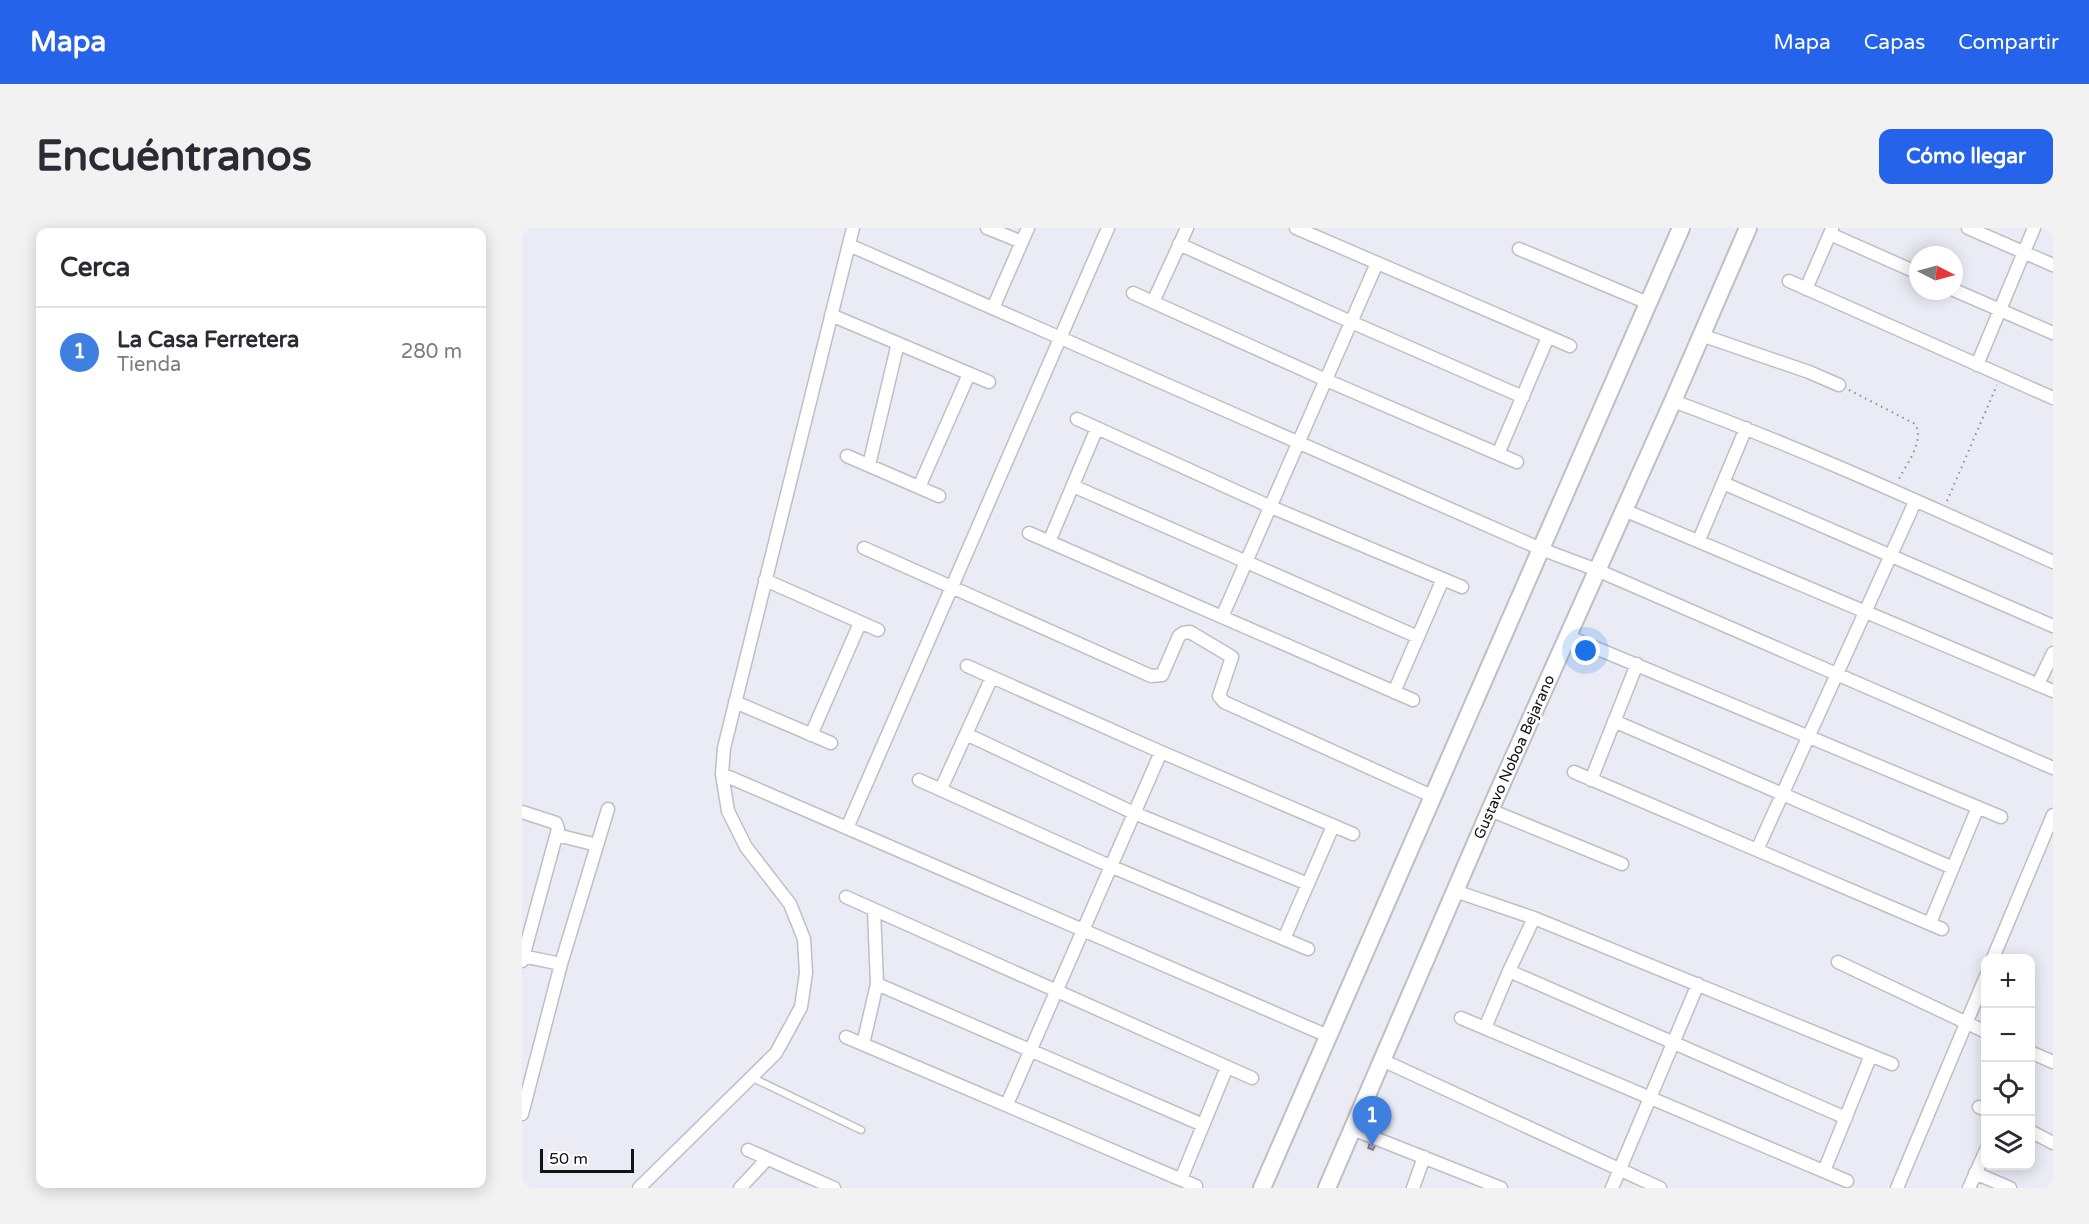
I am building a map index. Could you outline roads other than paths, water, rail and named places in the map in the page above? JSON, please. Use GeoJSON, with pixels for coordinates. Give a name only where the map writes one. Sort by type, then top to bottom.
{"type":"FeatureCollection","features":[{"type":"Feature","properties":{"kind":"street"},"geometry":{"type":"LineString","coordinates":[[639,1188],[776,1053],[801,1007],[806,973],[804,939],[790,904],[746,847],[728,811],[722,774],[724,748],[735,702],[853,228]]}},
{"type":"Feature","properties":{"kind":"street"},"geometry":{"type":"LineString","coordinates":[[987,228],[1022,242]]}},
{"type":"Feature","properties":{"kind":"street"},"geometry":{"type":"LineString","coordinates":[[993,309],[1028,228]]}},
{"type":"Feature","properties":{"kind":"street"},"geometry":{"type":"LineString","coordinates":[[847,828],[1108,228]]}},
{"type":"Feature","properties":{"kind":"street"},"geometry":{"type":"LineString","coordinates":[[1153,302],[1186,228]]}},
{"type":"Feature","properties":{"kind":"street"},"geometry":{"type":"LineString","coordinates":[[1296,228],[1570,346]]}},
{"type":"Feature","properties":{"kind":"street"},"geometry":{"type":"LineString","coordinates":[[1262,1188],[1681,228]]}},
{"type":"Feature","properties":{"kind":"street","name":"Gustavo Noboa Bejarano"},"geometry":{"type":"LineString","coordinates":[[1327,1188],[1490,810],[1748,228]]}},
{"type":"Feature","properties":{"kind":"street"},"geometry":{"type":"LineString","coordinates":[[1968,228],[2053,265]]}},
{"type":"Feature","properties":{"kind":"street"},"geometry":{"type":"LineString","coordinates":[[1977,365],[2034,228]]}},
{"type":"Feature","properties":{"kind":"street"},"geometry":{"type":"LineString","coordinates":[[1806,289],[1831,231],[1909,269]]}},
{"type":"Feature","properties":{"kind":"street"},"geometry":{"type":"LineString","coordinates":[[1179,244],[1523,397]]}},
{"type":"Feature","properties":{"kind":"street"},"geometry":{"type":"LineString","coordinates":[[849,245],[1541,549],[1597,570],[2053,768]]}},
{"type":"Feature","properties":{"kind":"street"},"geometry":{"type":"LineString","coordinates":[[1519,249],[1648,303]]}},
{"type":"Feature","properties":{"kind":"street"},"geometry":{"type":"LineString","coordinates":[[1222,617],[1377,263]]}},
{"type":"Feature","properties":{"kind":"street"},"geometry":{"type":"LineString","coordinates":[[1789,281],[2053,398]]}},
{"type":"Feature","properties":{"kind":"street"},"geometry":{"type":"LineString","coordinates":[[1133,293],[1326,380],[1517,462]]}},
{"type":"Feature","properties":{"kind":"street"},"geometry":{"type":"LineString","coordinates":[[1963,294],[2053,333]]}},
{"type":"Feature","properties":{"kind":"street"},"geometry":{"type":"LineString","coordinates":[[831,315],[988,382]]}},
{"type":"Feature","properties":{"kind":"street"},"geometry":{"type":"LineString","coordinates":[[1701,335],[1809,372],[1839,385]]}},
{"type":"Feature","properties":{"kind":"street"},"geometry":{"type":"LineString","coordinates":[[1498,454],[1548,337]]}},
{"type":"Feature","properties":{"kind":"street"},"geometry":{"type":"LineString","coordinates":[[869,465],[897,343]]}},
{"type":"Feature","properties":{"kind":"street"},"geometry":{"type":"LineString","coordinates":[[919,487],[969,374]]}},
{"type":"Feature","properties":{"kind":"street"},"geometry":{"type":"LineString","coordinates":[[1673,401],[1746,428],[1943,512],[2053,562]]}},
{"type":"Feature","properties":{"kind":"street"},"geometry":{"type":"LineString","coordinates":[[1077,419],[1271,507],[1462,587]]}},
{"type":"Feature","properties":{"kind":"street"},"geometry":{"type":"LineString","coordinates":[[1048,542],[1097,428]]}},
{"type":"Feature","properties":{"kind":"street"},"geometry":{"type":"LineString","coordinates":[[1699,540],[1746,428]]}},
{"type":"Feature","properties":{"kind":"street"},"geometry":{"type":"LineString","coordinates":[[847,456],[939,496]]}},
{"type":"Feature","properties":{"kind":"street"},"geometry":{"type":"LineString","coordinates":[[1723,483],[2053,626]]}},
{"type":"Feature","properties":{"kind":"street"},"geometry":{"type":"LineString","coordinates":[[1073,486],[1418,637]]}},
{"type":"Feature","properties":{"kind":"street"},"geometry":{"type":"LineString","coordinates":[[1757,850],[1916,502]]}},
{"type":"Feature","properties":{"kind":"street"},"geometry":{"type":"LineString","coordinates":[[1624,510],[2053,691]]}},
{"type":"Feature","properties":{"kind":"street"},"geometry":{"type":"LineString","coordinates":[[1029,533],[1413,700]]}},
{"type":"Feature","properties":{"kind":"street"},"geometry":{"type":"LineString","coordinates":[[864,548],[1151,676],[1162,675],[1179,636],[1190,632],[1232,657],[1219,696],[1224,702],[1434,797]]}},
{"type":"Feature","properties":{"kind":"street"},"geometry":{"type":"LineString","coordinates":[[1394,692],[1443,579]]}},
{"type":"Feature","properties":{"kind":"street"},"geometry":{"type":"LineString","coordinates":[[765,580],[878,630]]}},
{"type":"Feature","properties":{"kind":"street"},"geometry":{"type":"LineString","coordinates":[[811,735],[860,622]]}},
{"type":"Feature","properties":{"kind":"street"},"geometry":{"type":"LineString","coordinates":[[1568,636],[2001,817]]}},
{"type":"Feature","properties":{"kind":"street"},"geometry":{"type":"LineString","coordinates":[[2038,684],[2053,653]]}},
{"type":"Feature","properties":{"kind":"street"},"geometry":{"type":"LineString","coordinates":[[1591,780],[1637,664]]}},
{"type":"Feature","properties":{"kind":"street"},"geometry":{"type":"LineString","coordinates":[[967,666],[1353,834]]}},
{"type":"Feature","properties":{"kind":"street"},"geometry":{"type":"LineString","coordinates":[[941,789],[992,677]]}},
{"type":"Feature","properties":{"kind":"street"},"geometry":{"type":"LineString","coordinates":[[735,702],[831,743]]}},
{"type":"Feature","properties":{"kind":"street"},"geometry":{"type":"LineString","coordinates":[[1614,721],[1953,868]]}},
{"type":"Feature","properties":{"kind":"street"},"geometry":{"type":"LineString","coordinates":[[966,734],[1134,813],[1308,884]]}},
{"type":"Feature","properties":{"kind":"street"},"geometry":{"type":"LineString","coordinates":[[1007,1104],[1161,752]]}},
{"type":"Feature","properties":{"kind":"street"},"geometry":{"type":"LineString","coordinates":[[1574,772],[1942,929]]}},
{"type":"Feature","properties":{"kind":"street"},"geometry":{"type":"LineString","coordinates":[[722,774],[1328,1036]]}},
{"type":"Feature","properties":{"kind":"street"},"geometry":{"type":"LineString","coordinates":[[919,780],[1110,866],[1308,949]]}},
{"type":"Feature","properties":{"kind":"street"},"geometry":{"type":"LineString","coordinates":[[1930,923],[1978,807]]}},
{"type":"Feature","properties":{"kind":"street"},"geometry":{"type":"LineString","coordinates":[[522,1114],[561,964],[608,809]]}},
{"type":"Feature","properties":{"kind":"street"},"geometry":{"type":"LineString","coordinates":[[1490,810],[1622,864]]}},
{"type":"Feature","properties":{"kind":"street"},"geometry":{"type":"LineString","coordinates":[[522,812],[556,823],[558,829],[522,958],[561,964]]}},
{"type":"Feature","properties":{"kind":"street"},"geometry":{"type":"LineString","coordinates":[[1995,954],[2053,815]]}},
{"type":"Feature","properties":{"kind":"street"},"geometry":{"type":"LineString","coordinates":[[1284,939],[1333,826]]}},
{"type":"Feature","properties":{"kind":"street"},"geometry":{"type":"LineString","coordinates":[[556,835],[597,845]]}},
{"type":"Feature","properties":{"kind":"street"},"geometry":{"type":"LineString","coordinates":[[1455,891],[1534,918],[1892,1064]]}},
{"type":"Feature","properties":{"kind":"street"},"geometry":{"type":"LineString","coordinates":[[846,897],[1252,1078]]}},
{"type":"Feature","properties":{"kind":"street"},"geometry":{"type":"LineString","coordinates":[[863,1044],[877,984],[873,910]]}},
{"type":"Feature","properties":{"kind":"street"},"geometry":{"type":"LineString","coordinates":[[1485,1028],[1534,918]]}},
{"type":"Feature","properties":{"kind":"street"},"geometry":{"type":"LineString","coordinates":[[1838,962],[1981,1030]]}},
{"type":"Feature","properties":{"kind":"street"},"geometry":{"type":"LineString","coordinates":[[1509,971],[1846,1118]]}},
{"type":"Feature","properties":{"kind":"street"},"geometry":{"type":"LineString","coordinates":[[877,984],[1203,1125]]}},
{"type":"Feature","properties":{"kind":"street"},"geometry":{"type":"LineString","coordinates":[[1612,1188],[1698,984]]}},
{"type":"Feature","properties":{"kind":"street"},"geometry":{"type":"LineString","coordinates":[[1897,1188],[1981,988]]}},
{"type":"Feature","properties":{"kind":"street"},"geometry":{"type":"LineString","coordinates":[[1461,1018],[1847,1181]]}},
{"type":"Feature","properties":{"kind":"street"},"geometry":{"type":"LineString","coordinates":[[846,1037],[1196,1186]]}},
{"type":"Feature","properties":{"kind":"street"},"geometry":{"type":"LineString","coordinates":[[2035,1054],[2053,1062]]}},
{"type":"Feature","properties":{"kind":"street"},"geometry":{"type":"LineString","coordinates":[[1824,1171],[1870,1055]]}},
{"type":"Feature","properties":{"kind":"street"},"geometry":{"type":"LineString","coordinates":[[1382,1060],[1659,1188]]}},
{"type":"Feature","properties":{"kind":"street"},"geometry":{"type":"LineString","coordinates":[[1180,1179],[1227,1067]]}},
{"type":"Feature","properties":{"kind":"street"},"geometry":{"type":"LineString","coordinates":[[1352,1130],[1501,1188]]}},
{"type":"Feature","properties":{"kind":"street"},"geometry":{"type":"LineString","coordinates":[[2035,1133],[2053,1143]]}},
{"type":"Feature","properties":{"kind":"street"},"geometry":{"type":"LineString","coordinates":[[748,1150],[834,1188]]}},
{"type":"Feature","properties":{"kind":"street"},"geometry":{"type":"LineString","coordinates":[[1413,1188],[1424,1157]]}},
{"type":"Feature","properties":{"kind":"street"},"geometry":{"type":"LineString","coordinates":[[740,1188],[767,1159]]}},
{"type":"Feature","properties":{"kind":"street"},"geometry":{"type":"LineString","coordinates":[[1969,1188],[1981,1160]]}},
{"type":"Feature","properties":{"kind":"street"},"geometry":{"type":"LineString","coordinates":[[1975,1173],[2010,1188]]}},
{"type":"Feature","properties":{"kind":"lane"},"geometry":{"type":"LineString","coordinates":[[753,1078],[861,1130]]}},
{"type":"Feature","properties":{"kind":"place","name":"La Casa Ferretera"},"geometry":{"type":"Point","coordinates":[1372,1146]}}]}
